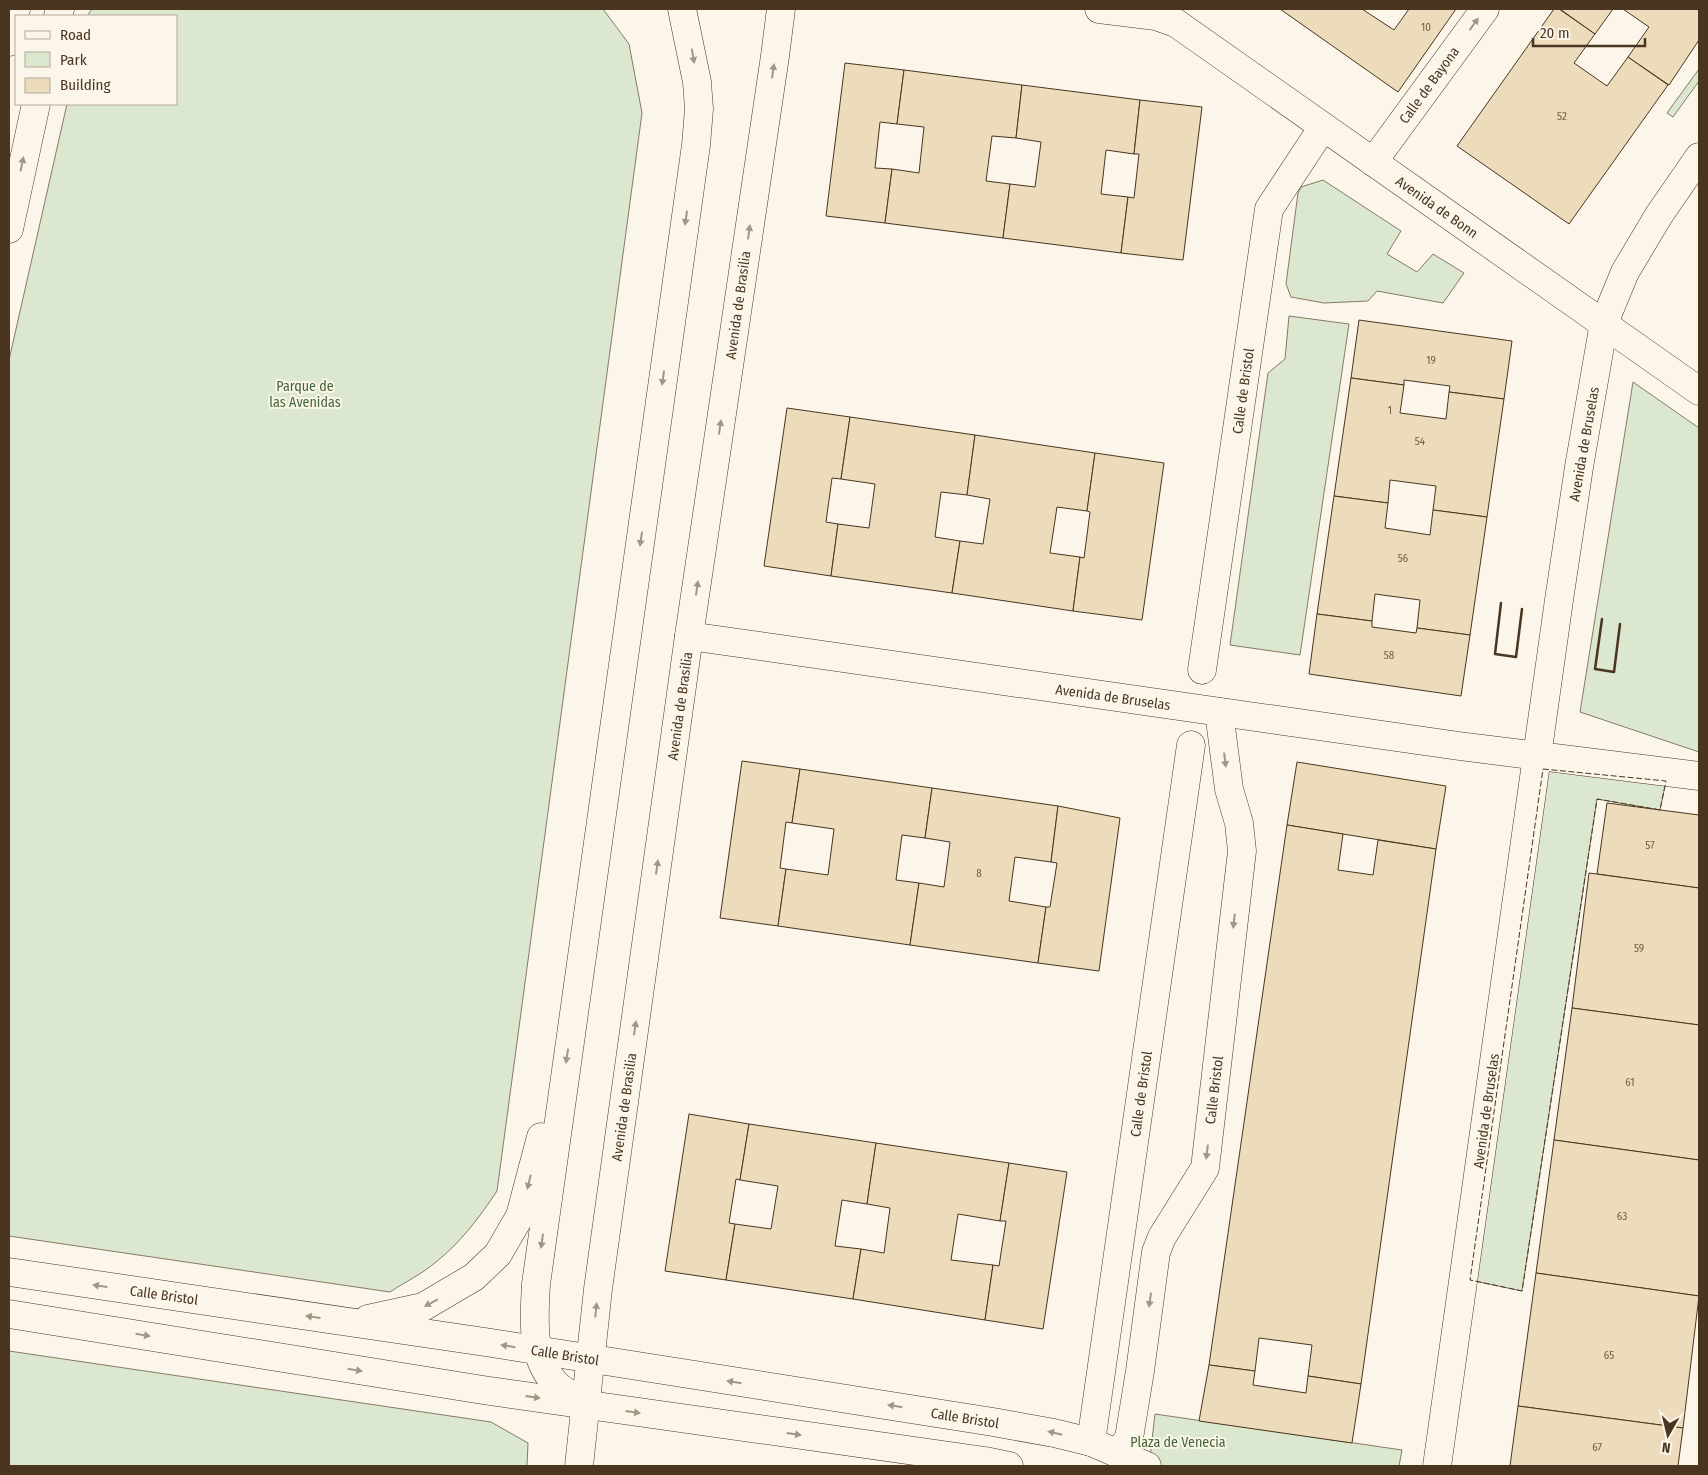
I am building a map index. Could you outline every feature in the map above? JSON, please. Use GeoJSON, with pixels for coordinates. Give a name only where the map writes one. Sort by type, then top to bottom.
{"type":"FeatureCollection","features":[{"type":"Feature","properties":{"kind":"main road"},"geometry":{"type":"LineString","coordinates":[[9,42],[16,9]]}},
{"type":"Feature","properties":{"kind":"main road"},"geometry":{"type":"LineString","coordinates":[[585,1405],[559,1386],[543,1367],[538,1351],[534,1321],[536,1284],[562,1088],[696,145],[699,110],[697,82],[682,9]]}},
{"type":"Feature","properties":{"kind":"main road","name":"Avenida de Brasilia"},"geometry":{"type":"LineString","coordinates":[[578,1466],[598,1289],[689,636],[781,9]]}},
{"type":"Feature","properties":{"kind":"main road","name":"Avenida de Bonn"},"geometry":{"type":"LineString","coordinates":[[1099,9],[1156,16],[1165,15],[1699,391]]}},
{"type":"Feature","properties":{"kind":"main road","name":"Calle de Bayona"},"geometry":{"type":"LineString","coordinates":[[1373,162],[1486,9]]}},
{"type":"Feature","properties":{"kind":"main road"},"geometry":{"type":"LineString","coordinates":[[9,229],[36,105]]}},
{"type":"Feature","properties":{"kind":"main road","name":"Calle de Bristol"},"geometry":{"type":"LineString","coordinates":[[1202,670],[1269,209],[1323,127]]}},
{"type":"Feature","properties":{"kind":"main road","name":"Avenida de Bruselas"},"geometry":{"type":"LineString","coordinates":[[1437,1466],[1579,467],[1604,323],[1624,272],[1659,215],[1699,157]]}},
{"type":"Feature","properties":{"kind":"main road","name":"Avenida de Bruselas"},"geometry":{"type":"LineString","coordinates":[[689,636],[1219,712],[1699,776]]}},
{"type":"Feature","properties":{"kind":"main road","name":"Calle Bristol"},"geometry":{"type":"LineString","coordinates":[[1118,1453],[1129,1438],[1156,1252],[1162,1237],[1205,1168],[1242,851],[1239,823],[1229,789],[1219,712]]}},
{"type":"Feature","properties":{"kind":"main road","name":"Calle de Bristol"},"geometry":{"type":"LineString","coordinates":[[1091,1442],[1191,745]]}},
{"type":"Feature","properties":{"kind":"main road"},"geometry":{"type":"LineString","coordinates":[[353,1323],[423,1307],[474,1277],[498,1254],[520,1216],[546,1116],[553,1097],[562,1088]]}},
{"type":"Feature","properties":{"kind":"main road","name":"Calle Bristol"},"geometry":{"type":"LineString","coordinates":[[9,1272],[591,1359],[993,1422],[1091,1442],[1147,1466]]}},
{"type":"Feature","properties":{"kind":"main road"},"geometry":{"type":"LineString","coordinates":[[9,1314],[474,1389],[985,1461],[1009,1466]]}},
{"type":"Feature","properties":{"kind":"green space","name":"Parque de las Avenidas"},"geometry":{"type":"Polygon","coordinates":[[[92,9],[603,9],[629,44],[642,113],[497,1191],[454,1246],[425,1270],[390,1292],[9,1236],[9,360],[67,105],[178,105],[178,15],[88,15],[92,9]]]}},
{"type":"Feature","properties":{"kind":"green space"},"geometry":{"type":"Polygon","coordinates":[[[1699,69],[1699,81],[1673,117],[1667,113],[1699,69]]]}},
{"type":"Feature","properties":{"kind":"green space"},"geometry":{"type":"Polygon","coordinates":[[[1323,180],[1401,231],[1387,254],[1417,272],[1433,254],[1464,273],[1443,303],[1377,291],[1368,301],[1324,303],[1291,297],[1286,284],[1298,193],[1301,187],[1323,180]]]}},
{"type":"Feature","properties":{"kind":"green space"},"geometry":{"type":"Polygon","coordinates":[[[1289,316],[1349,324],[1300,655],[1230,645],[1268,373],[1285,359],[1289,316]]]}},
{"type":"Feature","properties":{"kind":"green space"},"geometry":{"type":"Polygon","coordinates":[[[1633,382],[1699,428],[1699,752],[1580,712],[1633,382]]]}},
{"type":"Feature","properties":{"kind":"green space"},"geometry":{"type":"Polygon","coordinates":[[[1543,769],[1666,781],[1660,810],[1597,799],[1522,1291],[1470,1280],[1543,769]]]}},
{"type":"Feature","properties":{"kind":"green space"},"geometry":{"type":"Polygon","coordinates":[[[9,1351],[491,1422],[528,1443],[527,1466],[9,1466],[9,1351]]]}},
{"type":"Feature","properties":{"kind":"green space","name":"Plaza de Venecia"},"geometry":{"type":"Polygon","coordinates":[[[1155,1414],[1402,1450],[1399,1466],[1149,1466],[1155,1414]]]}},
{"type":"Feature","properties":{"kind":"building"},"geometry":{"type":"Polygon","coordinates":[[[1280,9],[1362,9],[1394,30],[1409,9],[1456,9],[1398,92],[1280,9]]]}},
{"type":"Feature","properties":{"kind":"building"},"geometry":{"type":"Polygon","coordinates":[[[1554,9],[1559,9],[1595,34],[1574,63],[1607,86],[1628,57],[1668,85],[1569,224],[1457,146],[1554,9]]]}},
{"type":"Feature","properties":{"kind":"building"},"geometry":{"type":"Polygon","coordinates":[[[1560,9],[1613,9],[1595,34],[1560,9]]]}},
{"type":"Feature","properties":{"kind":"building"},"geometry":{"type":"Polygon","coordinates":[[[1623,9],[1699,9],[1699,40],[1669,85],[1628,57],[1649,27],[1623,9]]]}},
{"type":"Feature","properties":{"kind":"building"},"geometry":{"type":"Polygon","coordinates":[[[845,63],[904,70],[897,124],[880,122],[875,168],[892,169],[885,223],[826,216],[845,63]]]}},
{"type":"Feature","properties":{"kind":"building"},"geometry":{"type":"Polygon","coordinates":[[[904,70],[1022,85],[1016,138],[992,136],[986,181],[1010,184],[1003,238],[885,223],[892,169],[919,173],[924,127],[897,124],[904,70]]]}},
{"type":"Feature","properties":{"kind":"building"},"geometry":{"type":"Polygon","coordinates":[[[1022,85],[1140,100],[1134,154],[1106,150],[1101,194],[1128,197],[1121,253],[1003,238],[1010,184],[1035,187],[1041,142],[1016,138],[1022,85]]]}},
{"type":"Feature","properties":{"kind":"building"},"geometry":{"type":"Polygon","coordinates":[[[1140,100],[1202,107],[1183,260],[1121,253],[1128,197],[1134,198],[1139,154],[1134,154],[1140,100]]]}},
{"type":"Feature","properties":{"kind":"building"},"geometry":{"type":"Polygon","coordinates":[[[1359,320],[1512,341],[1504,399],[1449,392],[1450,386],[1404,380],[1404,385],[1351,378],[1359,320]]]}},
{"type":"Feature","properties":{"kind":"building"},"geometry":{"type":"Polygon","coordinates":[[[1351,378],[1404,385],[1400,413],[1446,419],[1449,392],[1504,399],[1487,517],[1433,510],[1436,486],[1390,480],[1388,503],[1334,496],[1351,378]]]}},
{"type":"Feature","properties":{"kind":"building"},"geometry":{"type":"Polygon","coordinates":[[[787,408],[850,417],[841,479],[832,478],[826,522],[838,524],[831,576],[764,566],[787,408]]]}},
{"type":"Feature","properties":{"kind":"building"},"geometry":{"type":"Polygon","coordinates":[[[850,417],[975,435],[967,495],[941,492],[935,537],[960,541],[952,593],[831,576],[838,524],[869,528],[875,484],[841,479],[850,417]]]}},
{"type":"Feature","properties":{"kind":"building"},"geometry":{"type":"Polygon","coordinates":[[[975,435],[1095,453],[1087,511],[1057,507],[1050,553],[1080,557],[1073,611],[952,593],[960,541],[983,544],[990,499],[967,495],[975,435]]]}},
{"type":"Feature","properties":{"kind":"building"},"geometry":{"type":"Polygon","coordinates":[[[1095,453],[1164,463],[1142,620],[1073,611],[1080,557],[1084,558],[1090,512],[1087,511],[1095,453]]]}},
{"type":"Feature","properties":{"kind":"building"},"geometry":{"type":"Polygon","coordinates":[[[1334,496],[1388,503],[1385,528],[1430,535],[1433,510],[1487,517],[1470,635],[1417,628],[1420,600],[1375,594],[1372,621],[1317,614],[1334,496]]]}},
{"type":"Feature","properties":{"kind":"building"},"geometry":{"type":"Polygon","coordinates":[[[1317,614],[1372,621],[1372,627],[1416,633],[1417,628],[1470,635],[1461,696],[1309,674],[1317,614]]]}},
{"type":"Feature","properties":{"kind":"building"},"geometry":{"type":"Polygon","coordinates":[[[742,761],[800,769],[792,823],[786,822],[780,868],[786,869],[778,926],[720,918],[742,761]]]}},
{"type":"Feature","properties":{"kind":"building"},"geometry":{"type":"Polygon","coordinates":[[[1297,762],[1446,786],[1436,849],[1287,825],[1297,762]]]}},
{"type":"Feature","properties":{"kind":"building"},"geometry":{"type":"Polygon","coordinates":[[[800,769],[932,788],[925,838],[902,835],[896,880],[919,883],[910,945],[778,926],[786,869],[828,875],[834,829],[792,823],[800,769]]]}},
{"type":"Feature","properties":{"kind":"building"},"geometry":{"type":"Polygon","coordinates":[[[932,788],[1058,806],[1051,862],[1015,857],[1009,901],[1046,907],[1038,963],[910,945],[919,883],[944,887],[950,842],[925,838],[932,788]]]}},
{"type":"Feature","properties":{"kind":"building"},"geometry":{"type":"Polygon","coordinates":[[[1607,803],[1699,815],[1699,888],[1597,874],[1607,803]]]}},
{"type":"Feature","properties":{"kind":"building"},"geometry":{"type":"Polygon","coordinates":[[[1058,806],[1120,818],[1099,971],[1038,963],[1046,907],[1050,907],[1057,863],[1051,862],[1058,806]]]}},
{"type":"Feature","properties":{"kind":"building"},"geometry":{"type":"Polygon","coordinates":[[[1287,825],[1343,834],[1338,870],[1373,875],[1378,840],[1436,849],[1361,1384],[1308,1376],[1312,1345],[1259,1338],[1255,1371],[1209,1365],[1287,825]]]}},
{"type":"Feature","properties":{"kind":"building"},"geometry":{"type":"Polygon","coordinates":[[[1589,873],[1699,888],[1699,1025],[1572,1008],[1589,873]]]}},
{"type":"Feature","properties":{"kind":"building"},"geometry":{"type":"Polygon","coordinates":[[[1572,1008],[1699,1025],[1699,1160],[1554,1140],[1572,1008]]]}},
{"type":"Feature","properties":{"kind":"building"},"geometry":{"type":"Polygon","coordinates":[[[689,1114],[749,1124],[740,1180],[736,1179],[729,1223],[735,1224],[726,1280],[665,1271],[689,1114]]]}},
{"type":"Feature","properties":{"kind":"building"},"geometry":{"type":"Polygon","coordinates":[[[749,1124],[876,1143],[867,1204],[842,1200],[835,1246],[861,1249],[853,1299],[726,1280],[735,1224],[771,1229],[778,1186],[740,1180],[749,1124]]]}},
{"type":"Feature","properties":{"kind":"building"},"geometry":{"type":"Polygon","coordinates":[[[1554,1140],[1699,1160],[1699,1296],[1536,1273],[1554,1140]]]}},
{"type":"Feature","properties":{"kind":"building"},"geometry":{"type":"Polygon","coordinates":[[[876,1143],[1009,1163],[1000,1221],[958,1214],[951,1260],[993,1265],[985,1320],[853,1299],[861,1249],[884,1253],[890,1208],[867,1204],[876,1143]]]}},
{"type":"Feature","properties":{"kind":"building"},"geometry":{"type":"Polygon","coordinates":[[[1009,1163],[1067,1172],[1043,1329],[985,1320],[993,1265],[999,1266],[1006,1221],[1000,1221],[1009,1163]]]}},
{"type":"Feature","properties":{"kind":"building"},"geometry":{"type":"Polygon","coordinates":[[[1536,1273],[1699,1296],[1683,1428],[1518,1406],[1536,1273]]]}},
{"type":"Feature","properties":{"kind":"building"},"geometry":{"type":"Polygon","coordinates":[[[1209,1365],[1255,1371],[1253,1385],[1306,1393],[1308,1376],[1361,1384],[1352,1443],[1199,1421],[1209,1365]]]}},
{"type":"Feature","properties":{"kind":"building"},"geometry":{"type":"Polygon","coordinates":[[[1518,1406],[1683,1428],[1678,1466],[1510,1466],[1518,1406]]]}},
{"type":"Feature","properties":{"kind":"fence"},"geometry":{"type":"LineString","coordinates":[[1543,769],[1666,781],[1660,810],[1597,799],[1522,1291],[1470,1280],[1543,769]]}},
{"type":"Feature","properties":{"kind":"wall"},"geometry":{"type":"LineString","coordinates":[[1501,603],[1495,654],[1516,657],[1522,609]]}},
{"type":"Feature","properties":{"kind":"wall"},"geometry":{"type":"LineString","coordinates":[[1602,619],[1595,669],[1614,672],[1620,624]]}}]}
